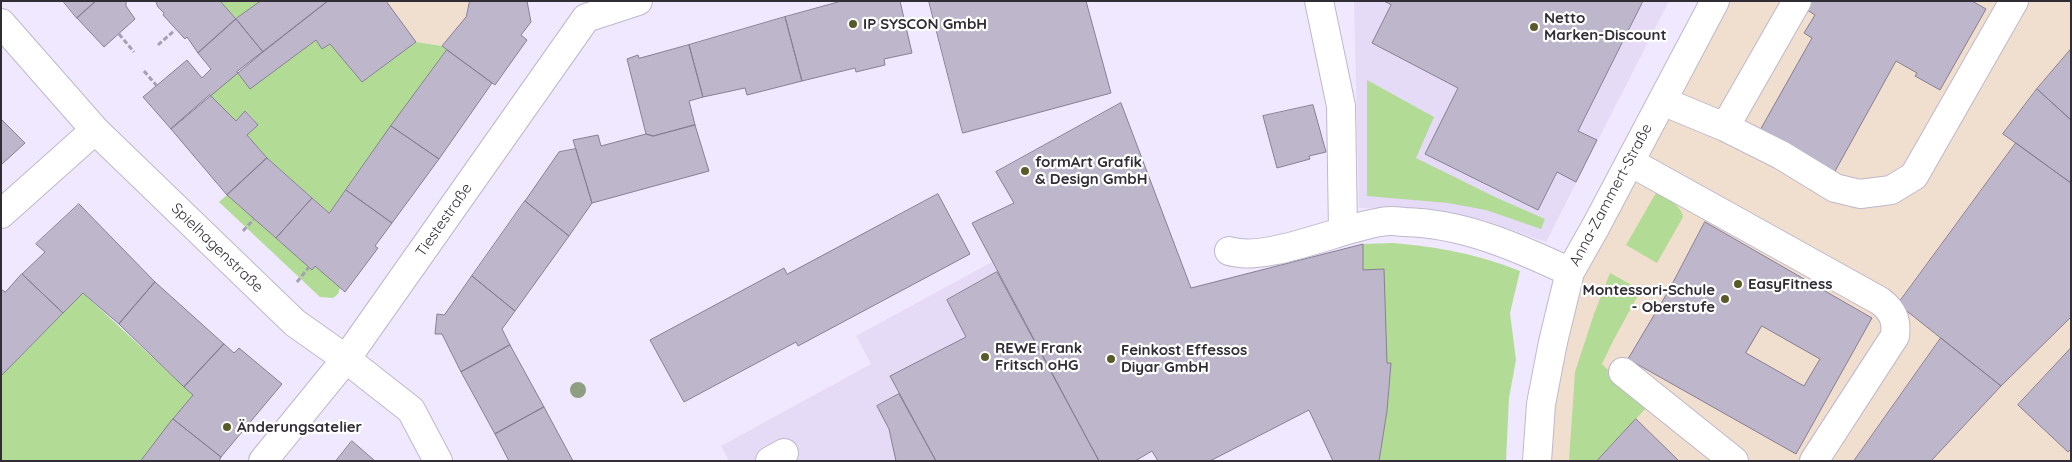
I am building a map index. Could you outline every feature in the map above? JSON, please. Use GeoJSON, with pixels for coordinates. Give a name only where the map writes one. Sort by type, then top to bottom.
{"type":"FeatureCollection","features":[{"type":"Feature","properties":{"kind":"street","name":"Tiestestraße"},"geometry":{"type":"LineString","coordinates":[[262,461],[346,359],[582,10],[638,1]]}},
{"type":"Feature","properties":{"kind":"street"},"geometry":{"type":"LineString","coordinates":[[1319,1],[1341,106],[1342,232]]}},
{"type":"Feature","properties":{"kind":"street","name":"Anna-Zammert-Straße"},"geometry":{"type":"LineString","coordinates":[[1536,461],[1543,396],[1552,342],[1570,272],[1715,1]]}},
{"type":"Feature","properties":{"kind":"street"},"geometry":{"type":"LineString","coordinates":[[1725,127],[1797,1]]}},
{"type":"Feature","properties":{"kind":"street"},"geometry":{"type":"LineString","coordinates":[[1662,101],[1725,127],[1781,155],[1834,188],[1860,194],[1890,190],[1914,176],[2014,1]]}},
{"type":"Feature","properties":{"kind":"street","name":"Spielhagenstraße"},"geometry":{"type":"LineString","coordinates":[[1,23],[95,130],[295,323],[346,359],[410,410],[438,461]]}},
{"type":"Feature","properties":{"kind":"street"},"geometry":{"type":"LineString","coordinates":[[1,214],[95,130]]}},
{"type":"Feature","properties":{"kind":"street"},"geometry":{"type":"LineString","coordinates":[[1630,162],[1880,301],[1894,314],[1895,336],[1814,461]]}},
{"type":"Feature","properties":{"kind":"street"},"geometry":{"type":"LineString","coordinates":[[1229,251],[1241,255],[1270,251],[1382,221],[1423,222],[1468,231],[1511,245],[1570,272]]}},
{"type":"Feature","properties":{"kind":"street"},"geometry":{"type":"LineString","coordinates":[[1623,372],[1734,461]]}},
{"type":"Feature","properties":{"kind":"path"},"geometry":{"type":"LineString","coordinates":[[158,45],[176,30]]}},
{"type":"Feature","properties":{"kind":"path"},"geometry":{"type":"LineString","coordinates":[[119,34],[134,52]]}},
{"type":"Feature","properties":{"kind":"path"},"geometry":{"type":"LineString","coordinates":[[144,71],[156,86]]}},
{"type":"Feature","properties":{"kind":"shaded area"},"geometry":{"type":"Polygon","coordinates":[[[386,1],[470,1],[470,5],[466,10],[466,17],[442,46],[416,42],[386,1]]]}},
{"type":"Feature","properties":{"kind":"shaded area"},"geometry":{"type":"Polygon","coordinates":[[[1354,1],[1669,1],[1546,242],[1483,220],[1427,210],[1359,208],[1354,1]]]}},
{"type":"Feature","properties":{"kind":"shaded area"},"geometry":{"type":"Polygon","coordinates":[[[1715,1],[2071,1],[2071,461],[1537,461],[1570,272],[1715,1]]]}},
{"type":"Feature","properties":{"kind":"shaded area"},"geometry":{"type":"Polygon","coordinates":[[[992,262],[1099,461],[729,461],[721,446],[871,364],[856,336],[992,262]]]}},
{"type":"Feature","properties":{"kind":"green space"},"geometry":{"type":"Polygon","coordinates":[[[220,1],[261,1],[236,19],[220,1]]]}},
{"type":"Feature","properties":{"kind":"green space"},"geometry":{"type":"Polygon","coordinates":[[[316,40],[322,49],[330,44],[362,82],[416,42],[442,46],[447,50],[329,213],[267,158],[247,135],[258,125],[246,111],[236,121],[210,95],[237,72],[250,89],[316,40]]]}},
{"type":"Feature","properties":{"kind":"green space"},"geometry":{"type":"Polygon","coordinates":[[[1367,80],[1434,117],[1416,158],[1545,219],[1541,229],[1486,210],[1448,203],[1367,196],[1367,80]]]}},
{"type":"Feature","properties":{"kind":"green space"},"geometry":{"type":"Polygon","coordinates":[[[1656,193],[1676,205],[1682,212],[1683,217],[1657,263],[1626,245],[1656,193]]]}},
{"type":"Feature","properties":{"kind":"green space"},"geometry":{"type":"Polygon","coordinates":[[[227,195],[312,270],[315,266],[340,288],[338,294],[333,298],[320,297],[219,202],[227,195]]]}},
{"type":"Feature","properties":{"kind":"green space"},"geometry":{"type":"Polygon","coordinates":[[[1393,243],[1458,252],[1520,271],[1510,313],[1516,360],[1509,398],[1506,461],[1379,461],[1387,411],[1391,364],[1387,363],[1363,270],[1363,244],[1393,243]]]}},
{"type":"Feature","properties":{"kind":"green space"},"geometry":{"type":"Polygon","coordinates":[[[1610,273],[1641,290],[1602,364],[1646,408],[1597,461],[1569,461],[1575,372],[1610,273]]]}},
{"type":"Feature","properties":{"kind":"green space"},"geometry":{"type":"Polygon","coordinates":[[[83,293],[193,395],[141,461],[1,461],[1,376],[83,293]]]}},
{"type":"Feature","properties":{"kind":"building"},"geometry":{"type":"Polygon","coordinates":[[[63,1],[96,1],[77,18],[63,1]]]}},
{"type":"Feature","properties":{"kind":"building"},"geometry":{"type":"Polygon","coordinates":[[[96,1],[126,1],[126,6],[135,19],[104,47],[77,18],[96,1]]]}},
{"type":"Feature","properties":{"kind":"building"},"geometry":{"type":"Polygon","coordinates":[[[156,1],[220,1],[236,19],[198,53],[187,37],[185,39],[163,15],[164,13],[158,7],[156,1]]]}},
{"type":"Feature","properties":{"kind":"building"},"geometry":{"type":"Polygon","coordinates":[[[261,1],[328,1],[263,52],[236,19],[261,1]]]}},
{"type":"Feature","properties":{"kind":"building"},"geometry":{"type":"Polygon","coordinates":[[[328,1],[386,1],[416,42],[362,82],[330,44],[322,49],[316,40],[250,89],[237,72],[328,1]]]}},
{"type":"Feature","properties":{"kind":"building"},"geometry":{"type":"Polygon","coordinates":[[[470,1],[527,1],[531,22],[521,35],[527,40],[495,85],[442,46],[466,17],[470,1]]]}},
{"type":"Feature","properties":{"kind":"building"},"geometry":{"type":"Polygon","coordinates":[[[842,1],[900,1],[912,53],[884,59],[885,65],[856,72],[855,68],[802,81],[785,17],[842,1]]]}},
{"type":"Feature","properties":{"kind":"building"},"geometry":{"type":"Polygon","coordinates":[[[929,1],[1086,1],[1111,93],[963,133],[929,1]]]}},
{"type":"Feature","properties":{"kind":"building"},"geometry":{"type":"Polygon","coordinates":[[[1384,1],[1643,1],[1578,131],[1597,140],[1576,182],[1557,172],[1538,210],[1425,154],[1458,88],[1372,43],[1391,5],[1384,1]]]}},
{"type":"Feature","properties":{"kind":"building"},"geometry":{"type":"Polygon","coordinates":[[[1808,1],[1972,1],[1986,9],[1940,90],[1915,76],[1917,73],[1896,61],[1834,173],[1759,132],[1812,38],[1804,33],[1815,15],[1804,8],[1808,1]]]}},
{"type":"Feature","properties":{"kind":"building"},"geometry":{"type":"Polygon","coordinates":[[[785,17],[802,81],[747,95],[745,88],[703,97],[689,45],[785,17]]]}},
{"type":"Feature","properties":{"kind":"building"},"geometry":{"type":"Polygon","coordinates":[[[236,19],[263,52],[171,129],[143,97],[187,60],[202,78],[211,69],[198,53],[236,19]]]}},
{"type":"Feature","properties":{"kind":"building"},"geometry":{"type":"Polygon","coordinates":[[[689,45],[703,97],[689,101],[695,125],[653,136],[646,134],[627,59],[638,55],[639,58],[689,45]]]}},
{"type":"Feature","properties":{"kind":"building"},"geometry":{"type":"Polygon","coordinates":[[[2071,49],[2071,120],[2037,89],[2071,49]]]}},
{"type":"Feature","properties":{"kind":"building"},"geometry":{"type":"Polygon","coordinates":[[[447,50],[492,83],[439,159],[391,126],[447,50]]]}},
{"type":"Feature","properties":{"kind":"building"},"geometry":{"type":"Polygon","coordinates":[[[2037,89],[2071,120],[2071,183],[2003,134],[2037,89]]]}},
{"type":"Feature","properties":{"kind":"building"},"geometry":{"type":"Polygon","coordinates":[[[210,95],[236,121],[245,111],[258,125],[247,135],[267,158],[227,195],[171,129],[210,95]]]}},
{"type":"Feature","properties":{"kind":"building"},"geometry":{"type":"Polygon","coordinates":[[[1121,103],[1191,288],[1363,244],[1363,270],[1384,269],[1387,363],[1391,363],[1387,411],[1379,461],[1333,461],[1309,410],[1210,461],[1158,461],[1152,451],[1135,461],[1099,461],[972,223],[1014,203],[996,172],[1121,103]]]}},
{"type":"Feature","properties":{"kind":"building"},"geometry":{"type":"Polygon","coordinates":[[[1313,105],[1326,152],[1309,156],[1310,159],[1277,168],[1263,116],[1313,105]]]}},
{"type":"Feature","properties":{"kind":"building"},"geometry":{"type":"Polygon","coordinates":[[[1,119],[25,143],[1,165],[1,119]]]}},
{"type":"Feature","properties":{"kind":"building"},"geometry":{"type":"Polygon","coordinates":[[[695,125],[709,171],[592,203],[573,140],[598,135],[601,146],[646,134],[653,136],[695,125]]]}},
{"type":"Feature","properties":{"kind":"building"},"geometry":{"type":"Polygon","coordinates":[[[391,126],[439,159],[392,223],[346,190],[391,126]]]}},
{"type":"Feature","properties":{"kind":"building"},"geometry":{"type":"Polygon","coordinates":[[[2016,143],[2071,183],[2071,317],[2001,386],[1898,304],[2016,143]]]}},
{"type":"Feature","properties":{"kind":"building"},"geometry":{"type":"Polygon","coordinates":[[[576,149],[592,203],[569,236],[525,201],[559,152],[576,149]]]}},
{"type":"Feature","properties":{"kind":"building"},"geometry":{"type":"Polygon","coordinates":[[[267,158],[312,198],[276,238],[227,195],[267,158]]]}},
{"type":"Feature","properties":{"kind":"building"},"geometry":{"type":"Polygon","coordinates":[[[346,190],[392,223],[375,246],[378,248],[345,292],[315,266],[312,270],[276,238],[312,198],[329,213],[346,190]]]}},
{"type":"Feature","properties":{"kind":"building"},"geometry":{"type":"Polygon","coordinates":[[[938,194],[970,254],[798,346],[796,342],[684,402],[650,340],[784,268],[787,274],[938,194]]]}},
{"type":"Feature","properties":{"kind":"building"},"geometry":{"type":"Polygon","coordinates":[[[525,201],[569,236],[515,311],[472,276],[525,201]]]}},
{"type":"Feature","properties":{"kind":"building"},"geometry":{"type":"Polygon","coordinates":[[[79,204],[155,282],[119,324],[83,293],[63,313],[22,274],[45,252],[36,244],[79,204]]]}},
{"type":"Feature","properties":{"kind":"building"},"geometry":{"type":"Polygon","coordinates":[[[1705,222],[1872,318],[1796,454],[1628,359],[1669,290],[1705,222]],[[1762,326],[1746,353],[1804,386],[1820,359],[1762,326]]]}},
{"type":"Feature","properties":{"kind":"building","name":"REWE Frank Fritsch oHG"},"geometry":{"type":"Polygon","coordinates":[[[997,272],[1099,461],[936,461],[890,376],[966,337],[947,300],[997,272]]]}},
{"type":"Feature","properties":{"kind":"building"},"geometry":{"type":"Polygon","coordinates":[[[22,274],[63,313],[1,376],[1,289],[5,292],[22,274]]]}},
{"type":"Feature","properties":{"kind":"building"},"geometry":{"type":"Polygon","coordinates":[[[472,276],[515,311],[502,329],[510,345],[461,372],[442,334],[435,334],[437,314],[444,315],[472,276]]]}},
{"type":"Feature","properties":{"kind":"building"},"geometry":{"type":"Polygon","coordinates":[[[155,282],[224,344],[184,387],[119,324],[155,282]]]}},
{"type":"Feature","properties":{"kind":"building"},"geometry":{"type":"Polygon","coordinates":[[[1941,338],[2001,386],[1931,461],[1854,461],[1941,338]]]}},
{"type":"Feature","properties":{"kind":"building"},"geometry":{"type":"Polygon","coordinates":[[[224,344],[234,353],[239,348],[282,384],[221,457],[173,419],[193,395],[184,387],[224,344]]]}},
{"type":"Feature","properties":{"kind":"building"},"geometry":{"type":"Polygon","coordinates":[[[510,345],[544,407],[495,434],[461,372],[510,345]]]}},
{"type":"Feature","properties":{"kind":"building"},"geometry":{"type":"Polygon","coordinates":[[[2071,348],[2071,449],[2068,452],[2018,405],[2071,348]]]}},
{"type":"Feature","properties":{"kind":"building"},"geometry":{"type":"Polygon","coordinates":[[[899,394],[936,461],[896,461],[889,429],[877,406],[899,394]]]}},
{"type":"Feature","properties":{"kind":"building"},"geometry":{"type":"Polygon","coordinates":[[[544,407],[573,461],[509,461],[495,434],[544,407]]]}},
{"type":"Feature","properties":{"kind":"building"},"geometry":{"type":"Polygon","coordinates":[[[173,419],[221,457],[219,461],[141,461],[173,419]]]}},
{"type":"Feature","properties":{"kind":"building"},"geometry":{"type":"Polygon","coordinates":[[[1636,419],[1679,461],[1597,461],[1636,419]]]}},
{"type":"Feature","properties":{"kind":"building"},"geometry":{"type":"Polygon","coordinates":[[[352,441],[375,461],[336,461],[352,441]]]}},
{"type":"Feature","properties":{"kind":"place","name":"IP SYSCON GmbH"},"geometry":{"type":"Point","coordinates":[853,24]}},
{"type":"Feature","properties":{"kind":"place","name":"Netto Marken-Discount"},"geometry":{"type":"Point","coordinates":[1534,27]}},
{"type":"Feature","properties":{"kind":"place","name":"formArt Grafik & Design GmbH"},"geometry":{"type":"Point","coordinates":[1025,171]}},
{"type":"Feature","properties":{"kind":"place","name":"EasyFitness"},"geometry":{"type":"Point","coordinates":[1738,284]}},
{"type":"Feature","properties":{"kind":"place","name":"Montessori-Schule - Oberstufe"},"geometry":{"type":"Point","coordinates":[1725,299]}},
{"type":"Feature","properties":{"kind":"place","name":"REWE Frank Fritsch oHG"},"geometry":{"type":"Point","coordinates":[985,357]}},
{"type":"Feature","properties":{"kind":"place","name":"Feinkost Effessos Diyar GmbH"},"geometry":{"type":"Point","coordinates":[1111,359]}},
{"type":"Feature","properties":{"kind":"place","name":"Änderungsatelier"},"geometry":{"type":"Point","coordinates":[227,427]}}]}
